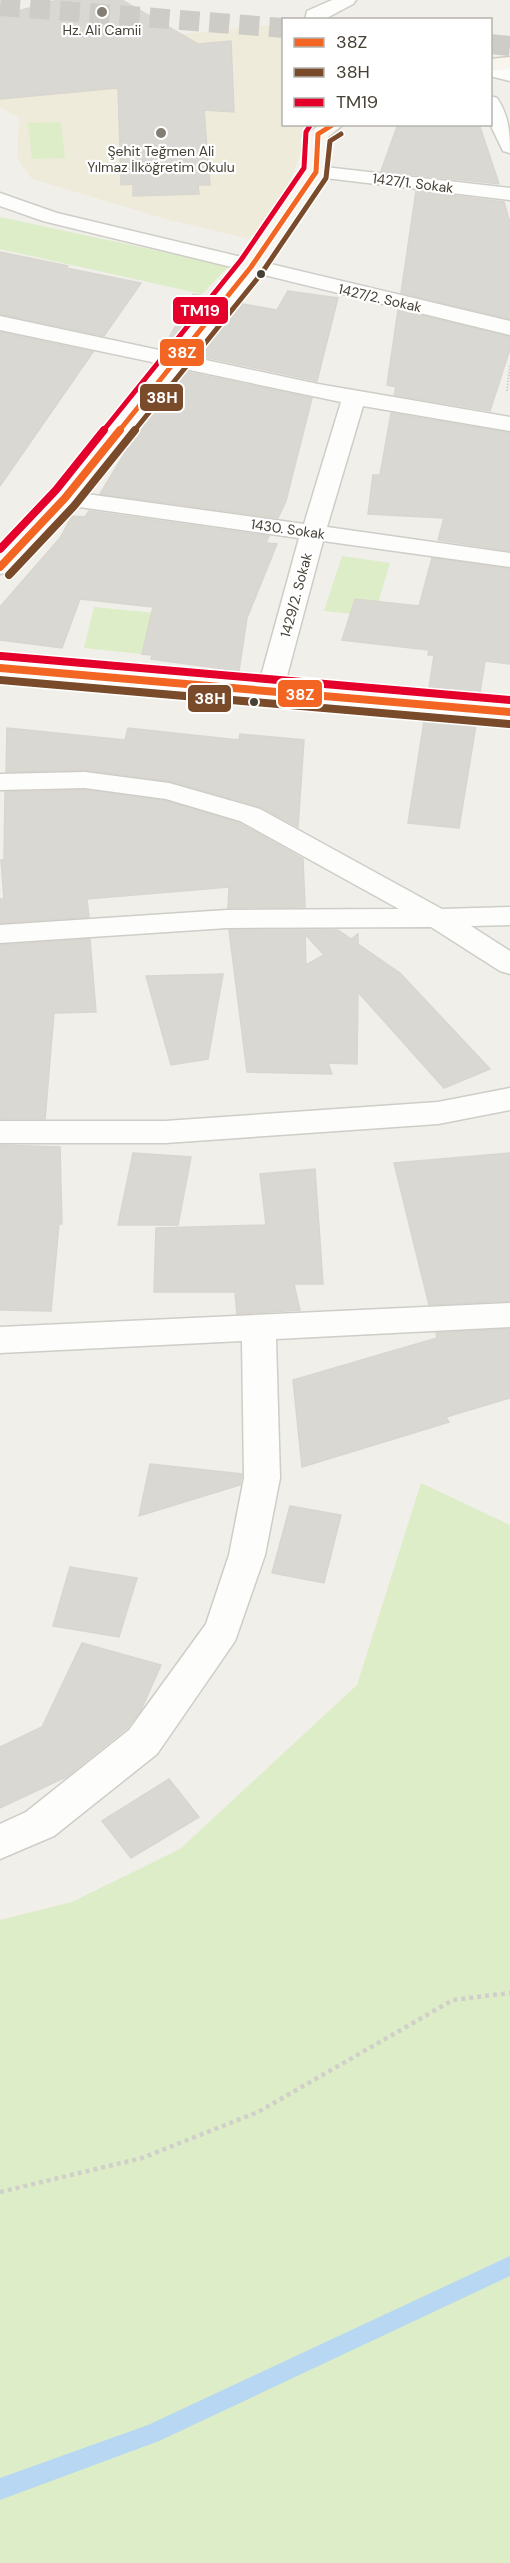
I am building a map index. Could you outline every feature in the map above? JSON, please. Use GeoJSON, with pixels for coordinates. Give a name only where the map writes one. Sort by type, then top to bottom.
{"type":"FeatureCollection","features":[{"type":"Feature","properties":{"kind":"main road"},"geometry":{"type":"LineString","coordinates":[[492,65],[510,63]]}},
{"type":"Feature","properties":{"kind":"main road"},"geometry":{"type":"LineString","coordinates":[[251,267],[316,172],[323,128]]}},
{"type":"Feature","properties":{"kind":"street"},"geometry":{"type":"LineString","coordinates":[[314,18],[314,15],[347,0]]}},
{"type":"Feature","properties":{"kind":"street"},"geometry":{"type":"LineString","coordinates":[[492,70],[510,75]]}},
{"type":"Feature","properties":{"kind":"street"},"geometry":{"type":"LineString","coordinates":[[492,106],[510,147]]}},
{"type":"Feature","properties":{"kind":"street","name":"1427/1. Sokak"},"geometry":{"type":"LineString","coordinates":[[316,172],[510,194]]}},
{"type":"Feature","properties":{"kind":"street","name":"1427/2. Sokak"},"geometry":{"type":"LineString","coordinates":[[0,199],[50,217],[510,328]]}},
{"type":"Feature","properties":{"kind":"street"},"geometry":{"type":"LineString","coordinates":[[0,567],[65,498],[177,362],[251,267]]}},
{"type":"Feature","properties":{"kind":"street"},"geometry":{"type":"LineString","coordinates":[[0,323],[177,362],[454,417],[510,424]]}},
{"type":"Feature","properties":{"kind":"street","name":"1429/2. Sokak"},"geometry":{"type":"LineString","coordinates":[[270,691],[313,533],[354,397]]}},
{"type":"Feature","properties":{"kind":"street","name":"1430. Sokak"},"geometry":{"type":"LineString","coordinates":[[65,498],[510,560]]}},
{"type":"Feature","properties":{"kind":"street"},"geometry":{"type":"LineString","coordinates":[[0,668],[510,712]]}},
{"type":"Feature","properties":{"kind":"street"},"geometry":{"type":"LineString","coordinates":[[0,782],[95,781],[169,791],[250,814],[437,918],[510,964]]}},
{"type":"Feature","properties":{"kind":"street"},"geometry":{"type":"LineString","coordinates":[[0,934],[227,919],[510,916]]}},
{"type":"Feature","properties":{"kind":"street"},"geometry":{"type":"LineString","coordinates":[[0,1132],[165,1132],[438,1113],[510,1099]]}},
{"type":"Feature","properties":{"kind":"street"},"geometry":{"type":"LineString","coordinates":[[0,1340],[510,1315]]}},
{"type":"Feature","properties":{"kind":"street"},"geometry":{"type":"LineString","coordinates":[[0,1842],[40,1824],[143,1742],[222,1630],[247,1555],[262,1478],[258,1329]]}},
{"type":"Feature","properties":{"kind":"path"},"geometry":{"type":"LineString","coordinates":[[0,2193],[142,2158],[258,2112],[453,2000],[510,1993]]}},
{"type":"Feature","properties":{"kind":"shaded area","name":"Şehit Teğmen Ali Yılmaz İlköğretim Okulu"},"geometry":{"type":"Polygon","coordinates":[[[280,24],[282,25],[282,126],[303,126],[304,142],[283,203],[255,240],[169,220],[32,179],[17,158],[19,118],[0,107],[0,53],[280,24]]]}},
{"type":"Feature","properties":{"kind":"green space"},"geometry":{"type":"Polygon","coordinates":[[[61,122],[65,158],[32,159],[28,123],[61,122]]]}},
{"type":"Feature","properties":{"kind":"green space"},"geometry":{"type":"Polygon","coordinates":[[[0,217],[229,266],[202,294],[0,249],[0,217]]]}},
{"type":"Feature","properties":{"kind":"green space"},"geometry":{"type":"Polygon","coordinates":[[[342,556],[390,563],[374,616],[324,611],[342,556]]]}},
{"type":"Feature","properties":{"kind":"green space"},"geometry":{"type":"Polygon","coordinates":[[[94,607],[176,615],[142,654],[84,648],[94,607]]]}},
{"type":"Feature","properties":{"kind":"green space"},"geometry":{"type":"Polygon","coordinates":[[[421,1483],[510,1525],[510,2563],[0,2563],[0,1920],[72,1902],[180,1849],[357,1685],[421,1483]]]}},
{"type":"Feature","properties":{"kind":"building"},"geometry":{"type":"Polygon","coordinates":[[[58,0],[122,0],[198,44],[231,41],[234,112],[204,110],[210,185],[198,185],[199,194],[133,196],[133,184],[121,185],[118,88],[0,99],[0,16],[58,0]]]}},
{"type":"Feature","properties":{"kind":"building"},"geometry":{"type":"Polygon","coordinates":[[[397,126],[480,126],[499,184],[381,171],[397,126]]]}},
{"type":"Feature","properties":{"kind":"building"},"geometry":{"type":"Polygon","coordinates":[[[416,191],[504,202],[510,223],[510,319],[401,293],[416,191]]]}},
{"type":"Feature","properties":{"kind":"building"},"geometry":{"type":"Polygon","coordinates":[[[0,252],[141,283],[104,336],[0,314],[0,252]]]}},
{"type":"Feature","properties":{"kind":"building"},"geometry":{"type":"Polygon","coordinates":[[[288,291],[338,298],[317,381],[195,355],[237,303],[277,310],[288,291]]]}},
{"type":"Feature","properties":{"kind":"building"},"geometry":{"type":"Polygon","coordinates":[[[193,294],[212,297],[169,350],[163,349],[193,294]]]}},
{"type":"Feature","properties":{"kind":"building"},"geometry":{"type":"Polygon","coordinates":[[[398,310],[510,337],[510,349],[490,411],[394,395],[396,387],[387,385],[398,310]]]}},
{"type":"Feature","properties":{"kind":"building"},"geometry":{"type":"Polygon","coordinates":[[[0,332],[93,352],[0,486],[0,332]]]}},
{"type":"Feature","properties":{"kind":"building"},"geometry":{"type":"Polygon","coordinates":[[[182,371],[312,398],[286,501],[278,518],[100,494],[129,446],[122,445],[182,371]]]}},
{"type":"Feature","properties":{"kind":"building"},"geometry":{"type":"Polygon","coordinates":[[[391,413],[510,433],[510,551],[438,540],[444,518],[368,514],[373,475],[380,475],[391,413]]]}},
{"type":"Feature","properties":{"kind":"building"},"geometry":{"type":"Polygon","coordinates":[[[89,511],[269,536],[266,543],[277,544],[247,618],[239,671],[151,659],[152,655],[142,654],[153,607],[80,599],[62,648],[0,640],[0,607],[60,538],[72,516],[85,517],[89,511]]]}},
{"type":"Feature","properties":{"kind":"building"},"geometry":{"type":"Polygon","coordinates":[[[432,558],[510,569],[510,664],[485,661],[479,699],[428,695],[434,655],[428,655],[429,650],[342,640],[355,599],[419,606],[432,558]]]}},
{"type":"Feature","properties":{"kind":"building"},"geometry":{"type":"Polygon","coordinates":[[[425,715],[477,719],[459,828],[408,823],[425,715]]]}},
{"type":"Feature","properties":{"kind":"building"},"geometry":{"type":"Polygon","coordinates":[[[7,728],[125,740],[128,728],[239,740],[240,734],[304,740],[298,827],[261,807],[169,781],[85,770],[6,772],[7,728]]]}},
{"type":"Feature","properties":{"kind":"building"},"geometry":{"type":"Polygon","coordinates":[[[85,790],[166,801],[239,823],[303,859],[305,907],[228,908],[229,887],[87,899],[89,917],[0,923],[0,899],[4,899],[1,860],[4,860],[5,792],[85,790]]]}},
{"type":"Feature","properties":{"kind":"building"},"geometry":{"type":"Polygon","coordinates":[[[229,930],[338,930],[351,939],[358,934],[358,944],[400,973],[490,1069],[444,1088],[358,992],[357,1064],[328,1063],[332,1074],[247,1072],[229,930]],[[305,934],[306,965],[324,955],[305,934]]]}},
{"type":"Feature","properties":{"kind":"building"},"geometry":{"type":"Polygon","coordinates":[[[90,939],[96,1012],[54,1013],[45,1119],[0,1119],[0,945],[90,939]]]}},
{"type":"Feature","properties":{"kind":"building"},"geometry":{"type":"Polygon","coordinates":[[[223,974],[208,1059],[171,1065],[146,976],[223,974]]]}},
{"type":"Feature","properties":{"kind":"building"},"geometry":{"type":"Polygon","coordinates":[[[0,1145],[60,1147],[62,1224],[59,1224],[51,1311],[0,1310],[0,1145]]]}},
{"type":"Feature","properties":{"kind":"building"},"geometry":{"type":"Polygon","coordinates":[[[133,1153],[191,1157],[178,1225],[118,1225],[133,1153]]]}},
{"type":"Feature","properties":{"kind":"building"},"geometry":{"type":"Polygon","coordinates":[[[510,1153],[510,1301],[429,1305],[394,1163],[510,1153]]]}},
{"type":"Feature","properties":{"kind":"building"},"geometry":{"type":"Polygon","coordinates":[[[315,1169],[323,1284],[294,1284],[300,1310],[237,1314],[235,1292],[154,1292],[156,1228],[266,1225],[260,1174],[315,1169]]]}},
{"type":"Feature","properties":{"kind":"building"},"geometry":{"type":"Polygon","coordinates":[[[510,1329],[510,1398],[446,1417],[449,1422],[302,1467],[293,1380],[437,1338],[436,1333],[510,1329]]]}},
{"type":"Feature","properties":{"kind":"building"},"geometry":{"type":"Polygon","coordinates":[[[150,1464],[242,1474],[240,1485],[139,1516],[150,1464]]]}},
{"type":"Feature","properties":{"kind":"building"},"geometry":{"type":"Polygon","coordinates":[[[290,1506],[341,1515],[324,1583],[272,1573],[290,1506]]]}},
{"type":"Feature","properties":{"kind":"building"},"geometry":{"type":"Polygon","coordinates":[[[70,1567],[137,1578],[119,1637],[53,1626],[70,1567]]]}},
{"type":"Feature","properties":{"kind":"building"},"geometry":{"type":"Polygon","coordinates":[[[82,1643],[161,1665],[141,1710],[127,1728],[66,1777],[0,1808],[0,1747],[42,1727],[82,1643]]]}},
{"type":"Feature","properties":{"kind":"building"},"geometry":{"type":"Polygon","coordinates":[[[169,1779],[199,1817],[131,1858],[102,1821],[169,1779]]]}},
{"type":"Feature","properties":{"kind":"waterway"},"geometry":{"type":"LineString","coordinates":[[0,2489],[152,2434],[510,2266]]}},
{"type":"Feature","properties":{"kind":"tunnel"},"geometry":{"type":"LineString","coordinates":[[0,6],[282,28]]}},
{"type":"Feature","properties":{"kind":"tunnel"},"geometry":{"type":"LineString","coordinates":[[492,44],[510,46]]}},
{"type":"Feature","properties":{"kind":"transit line","name":"TM19"},"geometry":{"type":"LineString","coordinates":[[0,549],[56,490],[241,260],[304,168],[306,132],[310,126]]}},
{"type":"Feature","properties":{"kind":"transit line","name":"38Z"},"geometry":{"type":"LineString","coordinates":[[0,567],[65,498],[251,267],[316,172],[318,134],[331,126]]}},
{"type":"Feature","properties":{"kind":"transit line","name":"38H"},"geometry":{"type":"LineString","coordinates":[[9,575],[74,506],[261,274],[326,178],[330,141],[341,134]]}},
{"type":"Feature","properties":{"kind":"transit line","name":"TM19"},"geometry":{"type":"LineString","coordinates":[[1,656],[510,700]]}},
{"type":"Feature","properties":{"kind":"transit line","name":"38Z"},"geometry":{"type":"LineString","coordinates":[[0,668],[510,712]]}},
{"type":"Feature","properties":{"kind":"transit line","name":"38H"},"geometry":{"type":"LineString","coordinates":[[0,680],[509,724]]}},
{"type":"Feature","properties":{"kind":"place","name":"Hz. Ali Camii"},"geometry":{"type":"Point","coordinates":[102,12]}},
{"type":"Feature","properties":{"kind":"place","name":"Şehit Teğmen Ali Yılmaz İlköğretim Okulu"},"geometry":{"type":"Point","coordinates":[161,133]}}]}
